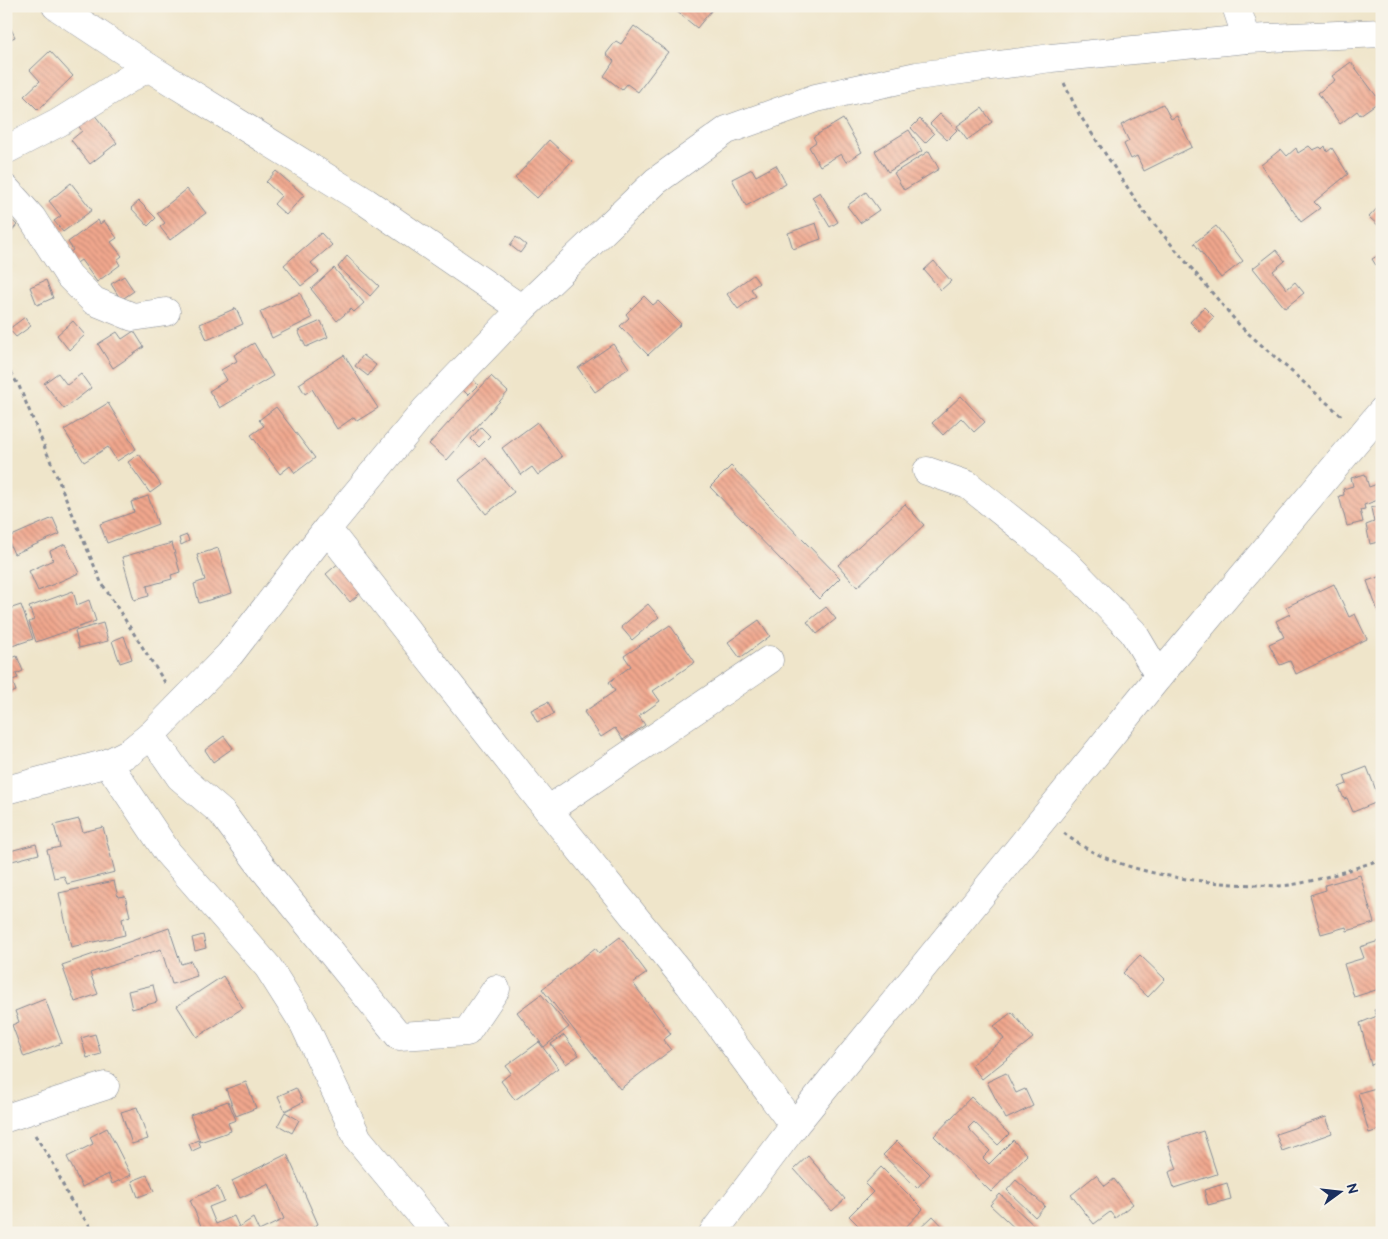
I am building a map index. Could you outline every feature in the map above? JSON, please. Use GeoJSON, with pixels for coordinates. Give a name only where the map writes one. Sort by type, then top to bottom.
{"type":"FeatureCollection","features":[{"type":"Feature","properties":{"kind":"street"},"geometry":{"type":"LineString","coordinates":[[56,6],[148,67],[366,202],[522,309]]}},
{"type":"Feature","properties":{"kind":"street"},"geometry":{"type":"LineString","coordinates":[[1236,6],[1246,38]]}},
{"type":"Feature","properties":{"kind":"street"},"geometry":{"type":"LineString","coordinates":[[6,790],[108,763],[130,752],[151,735],[230,654],[327,529],[426,409],[522,309],[656,180],[727,130],[826,96],[917,76],[1051,58],[1246,38],[1382,33]]}},
{"type":"Feature","properties":{"kind":"street"},"geometry":{"type":"LineString","coordinates":[[6,150],[58,123],[148,67]]}},
{"type":"Feature","properties":{"kind":"street"},"geometry":{"type":"LineString","coordinates":[[6,189],[32,218],[69,276],[94,301],[133,317],[166,312]]}},
{"type":"Feature","properties":{"kind":"street"},"geometry":{"type":"LineString","coordinates":[[713,1233],[794,1126],[1159,676],[1382,411]]}},
{"type":"Feature","properties":{"kind":"street"},"geometry":{"type":"LineString","coordinates":[[927,471],[968,485],[1067,564],[1133,632],[1159,676]]}},
{"type":"Feature","properties":{"kind":"street"},"geometry":{"type":"LineString","coordinates":[[327,529],[548,810],[689,984],[794,1126]]}},
{"type":"Feature","properties":{"kind":"street"},"geometry":{"type":"LineString","coordinates":[[548,810],[769,660]]}},
{"type":"Feature","properties":{"kind":"street"},"geometry":{"type":"LineString","coordinates":[[151,735],[180,777],[222,813],[262,867],[399,1036],[467,1032],[496,989]]}},
{"type":"Feature","properties":{"kind":"street"},"geometry":{"type":"LineString","coordinates":[[108,763],[168,853],[268,967],[304,1024],[358,1139],[436,1233]]}},
{"type":"Feature","properties":{"kind":"street"},"geometry":{"type":"LineString","coordinates":[[13,1116],[105,1086]]}},
{"type":"Feature","properties":{"kind":"path"},"geometry":{"type":"LineString","coordinates":[[1051,58],[1079,114],[1143,211],[1241,327],[1296,373],[1363,435]]}},
{"type":"Feature","properties":{"kind":"path"},"geometry":{"type":"LineString","coordinates":[[6,366],[19,386],[101,582],[180,706]]}},
{"type":"Feature","properties":{"kind":"path"},"geometry":{"type":"LineString","coordinates":[[1045,817],[1079,846],[1127,866],[1187,878],[1233,884],[1288,886],[1320,879],[1382,859]]}},
{"type":"Feature","properties":{"kind":"path"},"geometry":{"type":"LineString","coordinates":[[13,1116],[54,1165],[70,1198],[95,1233]]}},
{"type":"Feature","properties":{"kind":"building"},"geometry":{"type":"Polygon","coordinates":[[[670,6],[715,6],[697,28],[670,6]]]}},
{"type":"Feature","properties":{"kind":"building"},"geometry":{"type":"Polygon","coordinates":[[[634,26],[668,52],[638,92],[627,84],[622,90],[604,76],[614,61],[606,54],[616,41],[621,44],[634,26]]]}},
{"type":"Feature","properties":{"kind":"building"},"geometry":{"type":"Polygon","coordinates":[[[10,27],[15,37],[6,41],[6,29],[10,27]]]}},
{"type":"Feature","properties":{"kind":"building"},"geometry":{"type":"Polygon","coordinates":[[[50,51],[73,76],[38,110],[24,96],[40,81],[30,70],[50,51]]]}},
{"type":"Feature","properties":{"kind":"building"},"geometry":{"type":"Polygon","coordinates":[[[6,60],[11,71],[6,72],[6,60]]]}},
{"type":"Feature","properties":{"kind":"building"},"geometry":{"type":"Polygon","coordinates":[[[1351,62],[1380,101],[1360,115],[1357,111],[1340,124],[1318,93],[1335,80],[1332,76],[1351,62]]]}},
{"type":"Feature","properties":{"kind":"building"},"geometry":{"type":"Polygon","coordinates":[[[1163,104],[1171,119],[1177,116],[1192,147],[1144,171],[1137,156],[1131,159],[1124,144],[1129,141],[1121,125],[1163,104]]]}},
{"type":"Feature","properties":{"kind":"building"},"geometry":{"type":"Polygon","coordinates":[[[982,108],[992,122],[967,140],[957,126],[982,108]]]}},
{"type":"Feature","properties":{"kind":"building"},"geometry":{"type":"Polygon","coordinates":[[[93,113],[117,143],[90,164],[71,140],[82,131],[78,125],[93,113]]]}},
{"type":"Feature","properties":{"kind":"building"},"geometry":{"type":"Polygon","coordinates":[[[940,114],[957,130],[947,140],[930,124],[940,114]]]}},
{"type":"Feature","properties":{"kind":"building"},"geometry":{"type":"Polygon","coordinates":[[[843,119],[862,152],[846,162],[841,154],[820,166],[809,147],[816,142],[813,137],[843,119]]]}},
{"type":"Feature","properties":{"kind":"building"},"geometry":{"type":"Polygon","coordinates":[[[920,119],[934,134],[925,143],[911,128],[920,119]]]}},
{"type":"Feature","properties":{"kind":"building"},"geometry":{"type":"Polygon","coordinates":[[[909,130],[922,151],[888,172],[875,151],[909,130]]]}},
{"type":"Feature","properties":{"kind":"building"},"geometry":{"type":"Polygon","coordinates":[[[549,140],[572,161],[537,198],[515,178],[549,140]]]}},
{"type":"Feature","properties":{"kind":"building"},"geometry":{"type":"Polygon","coordinates":[[[1309,146],[1313,150],[1320,147],[1322,149],[1325,146],[1327,152],[1332,148],[1348,174],[1314,202],[1320,208],[1301,222],[1261,165],[1281,149],[1287,156],[1296,148],[1298,153],[1309,146]]]}},
{"type":"Feature","properties":{"kind":"building"},"geometry":{"type":"Polygon","coordinates":[[[929,151],[939,169],[904,190],[894,173],[929,151]]]}},
{"type":"Feature","properties":{"kind":"building"},"geometry":{"type":"Polygon","coordinates":[[[776,165],[786,184],[746,206],[732,179],[752,169],[756,176],[776,165]]]}},
{"type":"Feature","properties":{"kind":"building"},"geometry":{"type":"Polygon","coordinates":[[[276,171],[304,195],[286,215],[274,204],[281,196],[266,182],[276,171]]]}},
{"type":"Feature","properties":{"kind":"building"},"geometry":{"type":"Polygon","coordinates":[[[71,183],[92,210],[63,232],[54,221],[61,216],[49,201],[71,183]]]}},
{"type":"Feature","properties":{"kind":"building"},"geometry":{"type":"Polygon","coordinates":[[[187,189],[206,213],[170,240],[160,227],[165,223],[157,213],[187,189]]]}},
{"type":"Feature","properties":{"kind":"building"},"geometry":{"type":"Polygon","coordinates":[[[820,192],[838,222],[830,227],[812,197],[820,192]]]}},
{"type":"Feature","properties":{"kind":"building"},"geometry":{"type":"Polygon","coordinates":[[[866,192],[879,210],[860,223],[847,206],[866,192]]]}},
{"type":"Feature","properties":{"kind":"building"},"geometry":{"type":"Polygon","coordinates":[[[139,201],[156,218],[148,226],[131,208],[139,201]]]}},
{"type":"Feature","properties":{"kind":"building"},"geometry":{"type":"Polygon","coordinates":[[[1382,203],[1382,229],[1369,217],[1382,203]]]}},
{"type":"Feature","properties":{"kind":"building"},"geometry":{"type":"Polygon","coordinates":[[[6,215],[17,225],[6,237],[6,215]]]}},
{"type":"Feature","properties":{"kind":"building"},"geometry":{"type":"Polygon","coordinates":[[[98,220],[100,224],[104,221],[117,238],[111,242],[122,256],[117,260],[120,265],[97,282],[81,260],[74,265],[66,255],[73,250],[68,242],[98,220]]]}},
{"type":"Feature","properties":{"kind":"building"},"geometry":{"type":"Polygon","coordinates":[[[816,223],[821,239],[793,249],[788,233],[816,223]]]}},
{"type":"Feature","properties":{"kind":"building"},"geometry":{"type":"Polygon","coordinates":[[[1216,226],[1243,261],[1221,278],[1194,243],[1216,226]]]}},
{"type":"Feature","properties":{"kind":"building"},"geometry":{"type":"Polygon","coordinates":[[[321,233],[332,245],[311,263],[319,272],[301,286],[284,265],[321,233]]]}},
{"type":"Feature","properties":{"kind":"building"},"geometry":{"type":"Polygon","coordinates":[[[516,237],[526,245],[520,253],[510,245],[516,237]]]}},
{"type":"Feature","properties":{"kind":"building"},"geometry":{"type":"Polygon","coordinates":[[[1276,250],[1285,261],[1273,271],[1287,289],[1295,282],[1304,293],[1285,308],[1253,268],[1276,250]]]}},
{"type":"Feature","properties":{"kind":"building"},"geometry":{"type":"Polygon","coordinates":[[[1382,253],[1382,275],[1372,259],[1382,253]]]}},
{"type":"Feature","properties":{"kind":"building"},"geometry":{"type":"Polygon","coordinates":[[[347,256],[379,286],[370,296],[338,267],[347,256]]]}},
{"type":"Feature","properties":{"kind":"building"},"geometry":{"type":"Polygon","coordinates":[[[934,261],[951,281],[941,290],[924,270],[934,261]]]}},
{"type":"Feature","properties":{"kind":"building"},"geometry":{"type":"Polygon","coordinates":[[[334,268],[364,303],[354,312],[351,309],[337,321],[311,289],[334,268]]]}},
{"type":"Feature","properties":{"kind":"building"},"geometry":{"type":"Polygon","coordinates":[[[753,275],[759,283],[751,289],[756,296],[738,309],[727,294],[753,275]]]}},
{"type":"Feature","properties":{"kind":"building"},"geometry":{"type":"Polygon","coordinates":[[[124,276],[134,291],[121,300],[111,284],[124,276]]]}},
{"type":"Feature","properties":{"kind":"building"},"geometry":{"type":"Polygon","coordinates":[[[46,280],[53,298],[37,305],[30,287],[46,280]]]}},
{"type":"Feature","properties":{"kind":"building"},"geometry":{"type":"Polygon","coordinates":[[[300,293],[312,318],[272,338],[260,312],[300,293]]]}},
{"type":"Feature","properties":{"kind":"building"},"geometry":{"type":"Polygon","coordinates":[[[644,296],[653,305],[658,301],[681,324],[648,355],[620,326],[629,318],[626,314],[644,296]]]}},
{"type":"Feature","properties":{"kind":"building"},"geometry":{"type":"Polygon","coordinates":[[[1204,307],[1214,317],[1200,332],[1190,322],[1204,307]]]}},
{"type":"Feature","properties":{"kind":"building"},"geometry":{"type":"Polygon","coordinates":[[[236,308],[243,324],[207,340],[200,324],[236,308]]]}},
{"type":"Feature","properties":{"kind":"building"},"geometry":{"type":"Polygon","coordinates":[[[25,317],[31,326],[16,337],[9,329],[25,317]]]}},
{"type":"Feature","properties":{"kind":"building"},"geometry":{"type":"Polygon","coordinates":[[[73,321],[85,335],[69,350],[57,335],[73,321]]]}},
{"type":"Feature","properties":{"kind":"building"},"geometry":{"type":"Polygon","coordinates":[[[321,321],[328,337],[306,347],[298,331],[321,321]]]}},
{"type":"Feature","properties":{"kind":"building"},"geometry":{"type":"Polygon","coordinates":[[[134,331],[144,347],[113,368],[98,344],[117,332],[122,339],[134,331]]]}},
{"type":"Feature","properties":{"kind":"building"},"geometry":{"type":"Polygon","coordinates":[[[254,343],[273,376],[220,408],[209,391],[227,380],[221,370],[237,361],[234,355],[254,343]]]}},
{"type":"Feature","properties":{"kind":"building"},"geometry":{"type":"Polygon","coordinates":[[[613,344],[629,368],[595,392],[578,368],[613,344]]]}},
{"type":"Feature","properties":{"kind":"building"},"geometry":{"type":"Polygon","coordinates":[[[344,355],[378,408],[357,421],[354,417],[337,429],[312,389],[305,394],[299,384],[344,355]]]}},
{"type":"Feature","properties":{"kind":"building"},"geometry":{"type":"Polygon","coordinates":[[[363,355],[376,365],[368,376],[355,366],[363,355]]]}},
{"type":"Feature","properties":{"kind":"building"},"geometry":{"type":"Polygon","coordinates":[[[58,373],[67,385],[81,374],[91,388],[64,409],[44,383],[58,373]]]}},
{"type":"Feature","properties":{"kind":"building"},"geometry":{"type":"Polygon","coordinates":[[[470,376],[478,385],[468,395],[460,387],[470,376]]]}},
{"type":"Feature","properties":{"kind":"building"},"geometry":{"type":"Polygon","coordinates":[[[491,376],[508,392],[447,460],[429,444],[491,376]]]}},
{"type":"Feature","properties":{"kind":"building"},"geometry":{"type":"Polygon","coordinates":[[[961,396],[985,422],[974,432],[961,418],[943,435],[932,423],[961,396]]]}},
{"type":"Feature","properties":{"kind":"building"},"geometry":{"type":"Polygon","coordinates":[[[108,403],[136,449],[117,461],[108,447],[84,462],[64,430],[108,403]]]}},
{"type":"Feature","properties":{"kind":"building"},"geometry":{"type":"Polygon","coordinates":[[[276,407],[315,458],[295,473],[290,466],[280,474],[251,435],[264,426],[259,420],[276,407]]]}},
{"type":"Feature","properties":{"kind":"building"},"geometry":{"type":"Polygon","coordinates":[[[537,422],[562,457],[538,475],[532,467],[521,475],[502,448],[537,422]]]}},
{"type":"Feature","properties":{"kind":"building"},"geometry":{"type":"Polygon","coordinates":[[[481,427],[490,436],[479,447],[471,439],[481,427]]]}},
{"type":"Feature","properties":{"kind":"building"},"geometry":{"type":"Polygon","coordinates":[[[139,454],[161,485],[150,493],[128,462],[139,454]]]}},
{"type":"Feature","properties":{"kind":"building"},"geometry":{"type":"Polygon","coordinates":[[[486,458],[514,492],[486,514],[459,480],[486,458]]]}},
{"type":"Feature","properties":{"kind":"building"},"geometry":{"type":"Polygon","coordinates":[[[731,466],[840,578],[819,599],[710,487],[731,466]]]}},
{"type":"Feature","properties":{"kind":"building"},"geometry":{"type":"Polygon","coordinates":[[[1365,474],[1369,487],[1377,484],[1381,499],[1364,505],[1365,509],[1360,510],[1363,522],[1347,526],[1339,496],[1344,495],[1343,489],[1353,486],[1351,478],[1365,474]]]}},
{"type":"Feature","properties":{"kind":"building"},"geometry":{"type":"Polygon","coordinates":[[[148,496],[158,524],[107,543],[100,524],[134,512],[131,502],[148,496]]]}},
{"type":"Feature","properties":{"kind":"building"},"geometry":{"type":"Polygon","coordinates":[[[905,504],[924,525],[857,587],[838,565],[905,504]]]}},
{"type":"Feature","properties":{"kind":"building"},"geometry":{"type":"Polygon","coordinates":[[[1382,505],[1382,541],[1370,544],[1366,525],[1374,522],[1371,508],[1382,505]]]}},
{"type":"Feature","properties":{"kind":"building"},"geometry":{"type":"Polygon","coordinates":[[[53,518],[60,534],[14,554],[7,538],[53,518]]]}},
{"type":"Feature","properties":{"kind":"building"},"geometry":{"type":"Polygon","coordinates":[[[187,535],[189,541],[181,545],[179,538],[187,535]]]}},
{"type":"Feature","properties":{"kind":"building"},"geometry":{"type":"Polygon","coordinates":[[[172,543],[180,572],[171,575],[172,579],[147,586],[149,596],[134,600],[122,557],[172,543]]]}},
{"type":"Feature","properties":{"kind":"building"},"geometry":{"type":"Polygon","coordinates":[[[65,544],[79,573],[38,591],[29,571],[53,560],[50,551],[65,544]]]}},
{"type":"Feature","properties":{"kind":"building"},"geometry":{"type":"Polygon","coordinates":[[[218,548],[232,593],[199,603],[194,584],[205,580],[197,555],[218,548]]]}},
{"type":"Feature","properties":{"kind":"building"},"geometry":{"type":"Polygon","coordinates":[[[341,561],[364,590],[350,602],[326,574],[341,561]]]}},
{"type":"Feature","properties":{"kind":"building"},"geometry":{"type":"Polygon","coordinates":[[[1382,576],[1382,616],[1380,617],[1367,581],[1382,576]]]}},
{"type":"Feature","properties":{"kind":"building"},"geometry":{"type":"Polygon","coordinates":[[[1334,584],[1349,617],[1355,614],[1367,639],[1296,674],[1290,661],[1280,665],[1269,644],[1284,637],[1276,621],[1290,614],[1286,607],[1334,584]]]}},
{"type":"Feature","properties":{"kind":"building"},"geometry":{"type":"Polygon","coordinates":[[[73,591],[77,605],[89,600],[96,621],[36,642],[29,622],[34,620],[29,607],[73,591]]]}},
{"type":"Feature","properties":{"kind":"building"},"geometry":{"type":"Polygon","coordinates":[[[648,604],[659,617],[632,640],[621,627],[648,604]]]}},
{"type":"Feature","properties":{"kind":"building"},"geometry":{"type":"Polygon","coordinates":[[[21,605],[33,639],[6,648],[6,610],[21,605]]]}},
{"type":"Feature","properties":{"kind":"building"},"geometry":{"type":"Polygon","coordinates":[[[826,607],[836,619],[817,634],[807,622],[826,607]]]}},
{"type":"Feature","properties":{"kind":"building"},"geometry":{"type":"Polygon","coordinates":[[[759,620],[770,636],[740,658],[728,642],[759,620]]]}},
{"type":"Feature","properties":{"kind":"building"},"geometry":{"type":"Polygon","coordinates":[[[103,623],[108,641],[79,648],[75,631],[103,623]]]}},
{"type":"Feature","properties":{"kind":"building"},"geometry":{"type":"Polygon","coordinates":[[[670,625],[695,662],[653,691],[660,701],[639,716],[645,725],[623,740],[615,728],[601,737],[584,712],[615,691],[609,682],[631,666],[624,656],[670,625]]]}},
{"type":"Feature","properties":{"kind":"building"},"geometry":{"type":"Polygon","coordinates":[[[124,636],[132,659],[120,663],[112,641],[124,636]]]}},
{"type":"Feature","properties":{"kind":"building"},"geometry":{"type":"Polygon","coordinates":[[[17,656],[23,671],[16,674],[18,678],[12,680],[16,691],[6,695],[6,660],[17,656]]]}},
{"type":"Feature","properties":{"kind":"building"},"geometry":{"type":"Polygon","coordinates":[[[548,702],[554,714],[537,722],[531,710],[548,702]]]}},
{"type":"Feature","properties":{"kind":"building"},"geometry":{"type":"Polygon","coordinates":[[[224,736],[233,748],[213,762],[205,750],[224,736]]]}},
{"type":"Feature","properties":{"kind":"building"},"geometry":{"type":"Polygon","coordinates":[[[1367,767],[1380,801],[1353,812],[1347,798],[1344,799],[1339,787],[1347,784],[1344,776],[1367,767]]]}},
{"type":"Feature","properties":{"kind":"building"},"geometry":{"type":"Polygon","coordinates":[[[79,819],[83,832],[103,827],[115,872],[67,884],[64,876],[54,878],[47,850],[60,847],[54,825],[79,819]]]}},
{"type":"Feature","properties":{"kind":"building"},"geometry":{"type":"Polygon","coordinates":[[[36,844],[39,854],[12,861],[10,851],[36,844]]]}},
{"type":"Feature","properties":{"kind":"building"},"geometry":{"type":"Polygon","coordinates":[[[1360,875],[1374,923],[1347,931],[1346,927],[1321,934],[1310,895],[1326,890],[1325,885],[1360,875]]]}},
{"type":"Feature","properties":{"kind":"building"},"geometry":{"type":"Polygon","coordinates":[[[114,881],[118,897],[125,896],[130,916],[122,919],[125,935],[71,947],[59,893],[114,881]]]}},
{"type":"Feature","properties":{"kind":"building"},"geometry":{"type":"Polygon","coordinates":[[[169,928],[181,964],[191,961],[197,976],[172,984],[161,949],[90,973],[98,994],[75,1002],[62,965],[169,928]]]}},
{"type":"Feature","properties":{"kind":"building"},"geometry":{"type":"Polygon","coordinates":[[[203,935],[206,948],[195,951],[192,938],[203,935]]]}},
{"type":"Feature","properties":{"kind":"building"},"geometry":{"type":"Polygon","coordinates":[[[620,937],[647,973],[633,983],[671,1034],[663,1040],[671,1050],[620,1089],[542,989],[595,948],[599,953],[620,937]]]}},
{"type":"Feature","properties":{"kind":"building"},"geometry":{"type":"Polygon","coordinates":[[[1382,940],[1382,988],[1354,997],[1344,964],[1364,958],[1360,947],[1382,940]]]}},
{"type":"Feature","properties":{"kind":"building"},"geometry":{"type":"Polygon","coordinates":[[[1140,955],[1165,979],[1148,997],[1123,973],[1140,955]]]}},
{"type":"Feature","properties":{"kind":"building"},"geometry":{"type":"Polygon","coordinates":[[[223,976],[243,1008],[197,1037],[177,1006],[223,976]]]}},
{"type":"Feature","properties":{"kind":"building"},"geometry":{"type":"Polygon","coordinates":[[[153,985],[157,1002],[132,1009],[128,991],[153,985]]]}},
{"type":"Feature","properties":{"kind":"building"},"geometry":{"type":"Polygon","coordinates":[[[541,994],[569,1027],[544,1047],[517,1012],[541,994]]]}},
{"type":"Feature","properties":{"kind":"building"},"geometry":{"type":"Polygon","coordinates":[[[45,999],[62,1043],[24,1057],[12,1025],[19,1022],[15,1011],[45,999]]]}},
{"type":"Feature","properties":{"kind":"building"},"geometry":{"type":"Polygon","coordinates":[[[1382,1008],[1382,1061],[1371,1065],[1360,1023],[1377,1016],[1374,1010],[1382,1008]]]}},
{"type":"Feature","properties":{"kind":"building"},"geometry":{"type":"Polygon","coordinates":[[[1012,1012],[1033,1038],[982,1079],[971,1065],[1004,1039],[994,1026],[1012,1012]]]}},
{"type":"Feature","properties":{"kind":"building"},"geometry":{"type":"Polygon","coordinates":[[[95,1034],[101,1054],[87,1058],[81,1038],[95,1034]]]}},
{"type":"Feature","properties":{"kind":"building"},"geometry":{"type":"Polygon","coordinates":[[[564,1035],[579,1055],[566,1064],[551,1044],[564,1035]]]}},
{"type":"Feature","properties":{"kind":"building"},"geometry":{"type":"Polygon","coordinates":[[[539,1042],[558,1068],[515,1100],[501,1081],[511,1073],[506,1066],[539,1042]]]}},
{"type":"Feature","properties":{"kind":"building"},"geometry":{"type":"Polygon","coordinates":[[[1006,1073],[1016,1093],[1025,1089],[1033,1106],[1006,1119],[987,1082],[1006,1073]]]}},
{"type":"Feature","properties":{"kind":"building"},"geometry":{"type":"Polygon","coordinates":[[[246,1082],[256,1108],[236,1116],[226,1089],[246,1082]]]}},
{"type":"Feature","properties":{"kind":"building"},"geometry":{"type":"Polygon","coordinates":[[[296,1088],[303,1102],[285,1111],[278,1096],[296,1088]]]}},
{"type":"Feature","properties":{"kind":"building"},"geometry":{"type":"Polygon","coordinates":[[[1376,1088],[1382,1106],[1382,1129],[1369,1133],[1358,1093],[1376,1088]]]}},
{"type":"Feature","properties":{"kind":"building"},"geometry":{"type":"Polygon","coordinates":[[[971,1097],[1009,1134],[998,1145],[974,1122],[968,1128],[990,1151],[983,1158],[989,1164],[1013,1140],[1027,1155],[991,1192],[934,1136],[971,1097]]]}},
{"type":"Feature","properties":{"kind":"building"},"geometry":{"type":"Polygon","coordinates":[[[228,1101],[236,1120],[228,1123],[231,1131],[200,1142],[190,1115],[228,1101]]]}},
{"type":"Feature","properties":{"kind":"building"},"geometry":{"type":"Polygon","coordinates":[[[137,1107],[148,1139],[132,1144],[121,1112],[137,1107]]]}},
{"type":"Feature","properties":{"kind":"building"},"geometry":{"type":"Polygon","coordinates":[[[285,1112],[299,1120],[292,1133],[278,1125],[285,1112]]]}},
{"type":"Feature","properties":{"kind":"building"},"geometry":{"type":"Polygon","coordinates":[[[1326,1117],[1332,1133],[1282,1151],[1276,1134],[1326,1117]]]}},
{"type":"Feature","properties":{"kind":"building"},"geometry":{"type":"Polygon","coordinates":[[[107,1128],[131,1175],[112,1184],[108,1174],[82,1187],[67,1157],[93,1144],[90,1137],[107,1128]]]}},
{"type":"Feature","properties":{"kind":"building"},"geometry":{"type":"Polygon","coordinates":[[[1203,1131],[1217,1174],[1174,1188],[1169,1172],[1177,1169],[1168,1143],[1203,1131]]]}},
{"type":"Feature","properties":{"kind":"building"},"geometry":{"type":"Polygon","coordinates":[[[198,1140],[201,1147],[192,1151],[189,1144],[198,1140]]]}},
{"type":"Feature","properties":{"kind":"building"},"geometry":{"type":"Polygon","coordinates":[[[897,1141],[930,1174],[917,1188],[883,1155],[897,1141]]]}},
{"type":"Feature","properties":{"kind":"building"},"geometry":{"type":"Polygon","coordinates":[[[287,1154],[318,1224],[304,1233],[239,1233],[236,1228],[225,1233],[204,1233],[190,1200],[218,1187],[224,1201],[209,1207],[216,1224],[234,1216],[239,1227],[253,1218],[259,1231],[284,1219],[269,1184],[240,1198],[232,1181],[287,1154]]]}},
{"type":"Feature","properties":{"kind":"building"},"geometry":{"type":"Polygon","coordinates":[[[808,1156],[845,1199],[832,1211],[794,1169],[808,1156]]]}},
{"type":"Feature","properties":{"kind":"building"},"geometry":{"type":"Polygon","coordinates":[[[881,1167],[923,1209],[900,1233],[866,1233],[849,1216],[873,1192],[865,1184],[881,1167]]]}},
{"type":"Feature","properties":{"kind":"building"},"geometry":{"type":"Polygon","coordinates":[[[147,1175],[154,1191],[138,1197],[132,1181],[147,1175]]]}},
{"type":"Feature","properties":{"kind":"building"},"geometry":{"type":"Polygon","coordinates":[[[1096,1175],[1105,1186],[1114,1179],[1133,1204],[1115,1218],[1110,1212],[1094,1224],[1071,1195],[1096,1175]]]}},
{"type":"Feature","properties":{"kind":"building"},"geometry":{"type":"Polygon","coordinates":[[[1016,1180],[1045,1206],[1035,1217],[1007,1190],[1016,1180]]]}},
{"type":"Feature","properties":{"kind":"building"},"geometry":{"type":"Polygon","coordinates":[[[1227,1183],[1231,1199],[1208,1205],[1204,1190],[1227,1183]]]}},
{"type":"Feature","properties":{"kind":"building"},"geometry":{"type":"Polygon","coordinates":[[[1000,1194],[1039,1230],[1036,1233],[1020,1233],[990,1205],[1000,1194]]]}},
{"type":"Feature","properties":{"kind":"building"},"geometry":{"type":"Polygon","coordinates":[[[933,1216],[949,1233],[915,1233],[933,1216]]]}}]}
